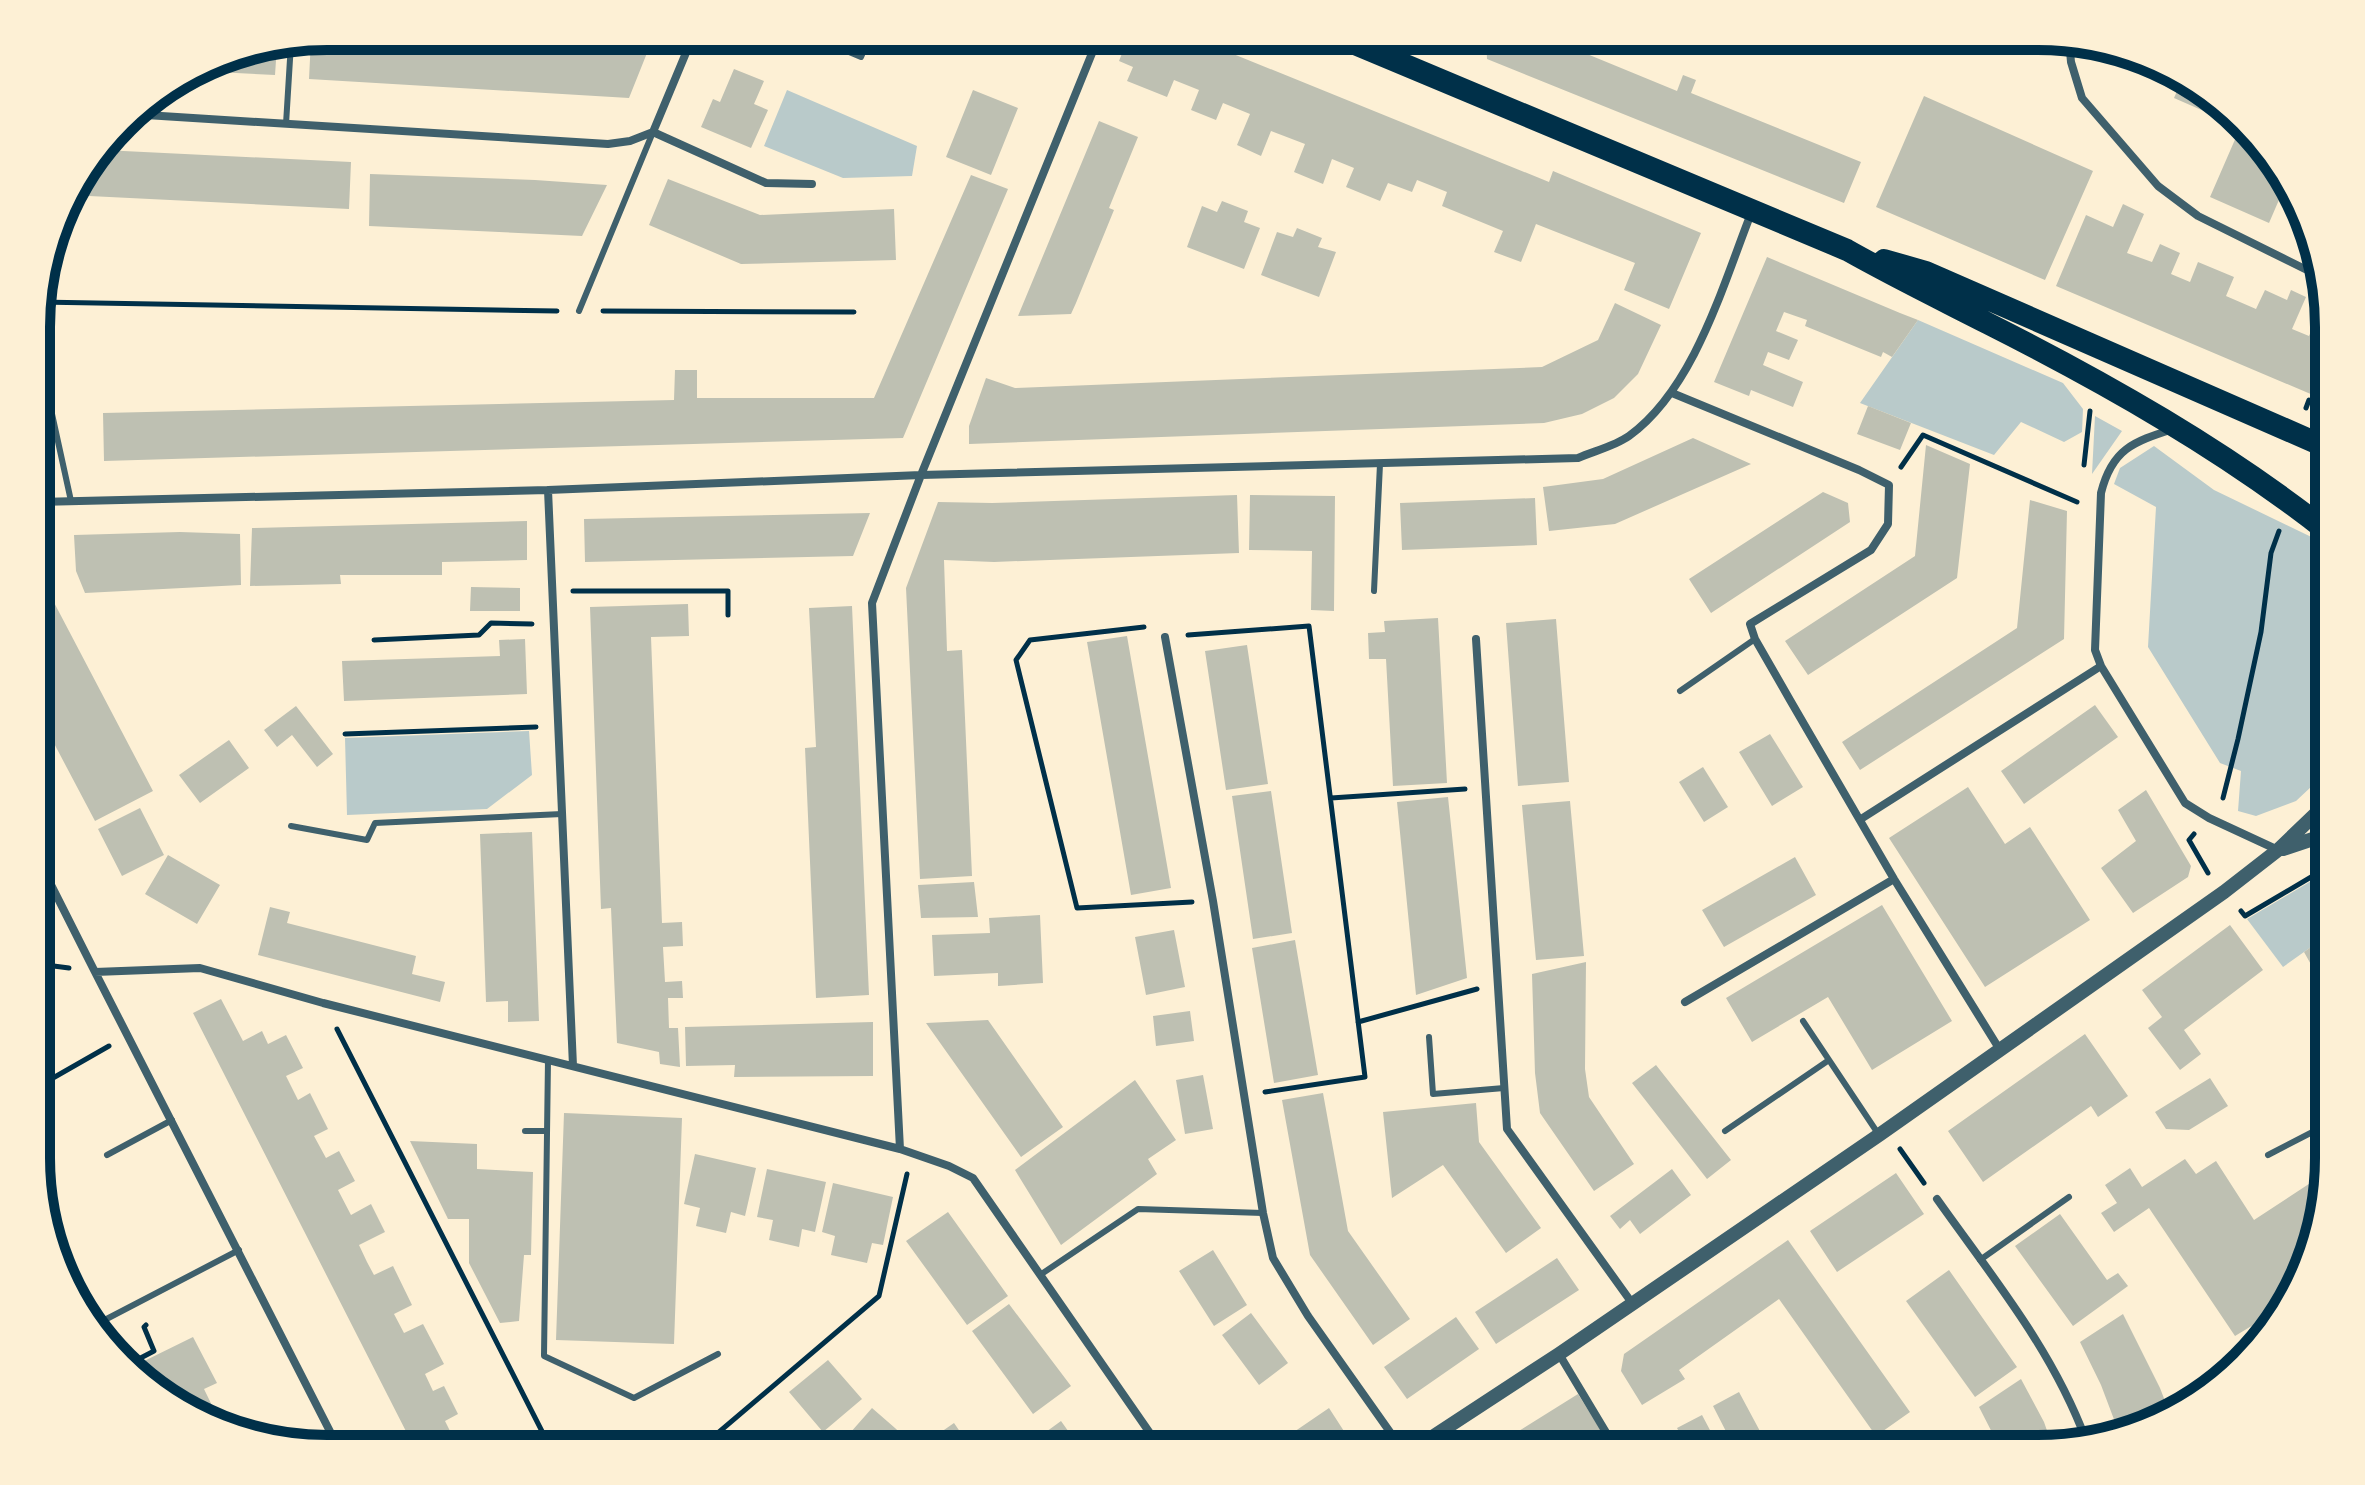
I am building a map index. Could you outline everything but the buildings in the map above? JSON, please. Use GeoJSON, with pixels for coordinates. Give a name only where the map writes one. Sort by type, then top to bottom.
{"type":"FeatureCollection","features":[{"type":"Feature","properties":{"kind":"highway"},"geometry":{"type":"LineString","coordinates":[[1371,50],[1847,250],[1917,290],[1987,322],[2093,379],[2177,428],[2314,521]]}},
{"type":"Feature","properties":{"kind":"highway"},"geometry":{"type":"LineString","coordinates":[[1847,250],[1926,272],[2314,441]]}},
{"type":"Feature","properties":{"kind":"street"},"geometry":{"type":"LineString","coordinates":[[653,132],[687,51]]}},
{"type":"Feature","properties":{"kind":"street"},"geometry":{"type":"LineString","coordinates":[[900,1149],[872,603],[1093,51]]}},
{"type":"Feature","properties":{"kind":"street"},"geometry":{"type":"LineString","coordinates":[[2070,52],[2082,98],[2158,186],[2198,216],[2310,271]]}},
{"type":"Feature","properties":{"kind":"street"},"geometry":{"type":"LineString","coordinates":[[151,113],[608,144],[630,141],[653,132],[766,183],[812,184]]}},
{"type":"Feature","properties":{"kind":"street"},"geometry":{"type":"LineString","coordinates":[[50,502],[548,490],[921,475],[1578,458],[1628,436],[1672,393],[1690,363],[1753,209]]}},
{"type":"Feature","properties":{"kind":"street"},"geometry":{"type":"LineString","coordinates":[[1672,393],[1889,485],[1888,524],[1871,550],[1750,624],[1755,639],[1894,879],[2000,1050]]}},
{"type":"Feature","properties":{"kind":"street"},"geometry":{"type":"LineString","coordinates":[[2177,428],[2131,445],[2116,457],[2106,473],[2101,493],[2095,650],[2101,666],[2185,803],[2209,818],[2278,850],[2314,838]]}},
{"type":"Feature","properties":{"kind":"street"},"geometry":{"type":"LineString","coordinates":[[548,490],[573,1066]]}},
{"type":"Feature","properties":{"kind":"street"},"geometry":{"type":"LineString","coordinates":[[1165,637],[1273,1258],[1308,1316],[1392,1434]]}},
{"type":"Feature","properties":{"kind":"street"},"geometry":{"type":"LineString","coordinates":[[1476,639],[1507,1129],[1632,1303]]}},
{"type":"Feature","properties":{"kind":"street"},"geometry":{"type":"LineString","coordinates":[[1861,819],[2101,666]]}},
{"type":"Feature","properties":{"kind":"street"},"geometry":{"type":"LineString","coordinates":[[1436,1434],[1559,1354],[2000,1050],[2224,892],[2278,850],[2314,815]]}},
{"type":"Feature","properties":{"kind":"street"},"geometry":{"type":"LineString","coordinates":[[1685,1002],[1894,879]]}},
{"type":"Feature","properties":{"kind":"street"},"geometry":{"type":"LineString","coordinates":[[50,883],[332,1435]]}},
{"type":"Feature","properties":{"kind":"street"},"geometry":{"type":"LineString","coordinates":[[95,972],[200,968],[323,1003],[900,1149],[949,1166],[973,1178],[1151,1435]]}},
{"type":"Feature","properties":{"kind":"street"},"geometry":{"type":"LineString","coordinates":[[1937,1199],[2038,1341],[2070,1396],[2083,1431]]}},
{"type":"Feature","properties":{"kind":"street"},"geometry":{"type":"LineString","coordinates":[[1559,1354],[1607,1434]]}},
{"type":"Feature","properties":{"kind":"lane"},"geometry":{"type":"LineString","coordinates":[[846,51],[861,57],[864,51]]}},
{"type":"Feature","properties":{"kind":"lane"},"geometry":{"type":"LineString","coordinates":[[286,124],[290,53]]}},
{"type":"Feature","properties":{"kind":"lane"},"geometry":{"type":"LineString","coordinates":[[579,311],[653,132]]}},
{"type":"Feature","properties":{"kind":"lane"},"geometry":{"type":"LineString","coordinates":[[50,405],[71,501]]}},
{"type":"Feature","properties":{"kind":"lane"},"geometry":{"type":"LineString","coordinates":[[1374,591],[1380,464]]}},
{"type":"Feature","properties":{"kind":"lane"},"geometry":{"type":"LineString","coordinates":[[1680,691],[1755,639]]}},
{"type":"Feature","properties":{"kind":"lane"},"geometry":{"type":"LineString","coordinates":[[291,826],[367,840],[375,823],[562,814]]}},
{"type":"Feature","properties":{"kind":"lane"},"geometry":{"type":"LineString","coordinates":[[1803,1021],[1883,1132]]}},
{"type":"Feature","properties":{"kind":"lane"},"geometry":{"type":"LineString","coordinates":[[1429,1037],[1433,1094],[1504,1088]]}},
{"type":"Feature","properties":{"kind":"lane"},"geometry":{"type":"LineString","coordinates":[[548,1060],[544,1356],[634,1398],[718,1354]]}},
{"type":"Feature","properties":{"kind":"lane"},"geometry":{"type":"LineString","coordinates":[[1725,1131],[1829,1060]]}},
{"type":"Feature","properties":{"kind":"lane"},"geometry":{"type":"LineString","coordinates":[[107,1155],[172,1120]]}},
{"type":"Feature","properties":{"kind":"lane"},"geometry":{"type":"LineString","coordinates":[[525,1131],[546,1131]]}},
{"type":"Feature","properties":{"kind":"lane"},"geometry":{"type":"LineString","coordinates":[[2268,1155],[2314,1131]]}},
{"type":"Feature","properties":{"kind":"lane"},"geometry":{"type":"LineString","coordinates":[[1980,1260],[2069,1197]]}},
{"type":"Feature","properties":{"kind":"lane"},"geometry":{"type":"LineString","coordinates":[[1040,1275],[1138,1209],[1263,1213]]}},
{"type":"Feature","properties":{"kind":"lane"},"geometry":{"type":"LineString","coordinates":[[103,1321],[239,1250]]}},
{"type":"Feature","properties":{"kind":"path"},"geometry":{"type":"LineString","coordinates":[[51,302],[854,312]]}},
{"type":"Feature","properties":{"kind":"path"},"geometry":{"type":"LineString","coordinates":[[2084,472],[2093,379]]}},
{"type":"Feature","properties":{"kind":"path"},"geometry":{"type":"LineString","coordinates":[[2296,433],[2309,400],[2314,402]]}},
{"type":"Feature","properties":{"kind":"path"},"geometry":{"type":"LineString","coordinates":[[1889,485],[1923,435],[2081,503],[2082,488]]}},
{"type":"Feature","properties":{"kind":"path"},"geometry":{"type":"LineString","coordinates":[[2301,510],[2271,553],[2261,632],[2226,795],[2189,840],[2208,872],[2245,916],[2314,875]]}},
{"type":"Feature","properties":{"kind":"path"},"geometry":{"type":"LineString","coordinates":[[553,591],[728,591],[728,615]]}},
{"type":"Feature","properties":{"kind":"path"},"geometry":{"type":"LineString","coordinates":[[374,640],[479,635],[491,623],[554,625]]}},
{"type":"Feature","properties":{"kind":"path"},"geometry":{"type":"LineString","coordinates":[[345,734],[558,727]]}},
{"type":"Feature","properties":{"kind":"path"},"geometry":{"type":"LineString","coordinates":[[1331,798],[1485,788]]}},
{"type":"Feature","properties":{"kind":"path"},"geometry":{"type":"LineString","coordinates":[[1358,1022],[1497,983]]}},
{"type":"Feature","properties":{"kind":"path"},"geometry":{"type":"LineString","coordinates":[[323,1003],[544,1435]]}},
{"type":"Feature","properties":{"kind":"path"},"geometry":{"type":"LineString","coordinates":[[50,1080],[127,1035]]}},
{"type":"Feature","properties":{"kind":"path"},"geometry":{"type":"LineString","coordinates":[[1883,1132],[1937,1199]]}},
{"type":"Feature","properties":{"kind":"path"},"geometry":{"type":"LineString","coordinates":[[716,1435],[879,1296],[912,1154]]}},
{"type":"Feature","properties":{"kind":"path"},"geometry":{"type":"LineString","coordinates":[[137,1360],[154,1351],[144,1327],[156,1319]]}},
{"type":"Feature","properties":{"kind":"shaded area"},"geometry":{"type":"Polygon","coordinates":[[[787,90],[917,146],[912,176],[843,178],[764,146],[787,90]]]}},
{"type":"Feature","properties":{"kind":"shaded area"},"geometry":{"type":"Polygon","coordinates":[[[1918,320],[2063,383],[2083,409],[2082,432],[2064,442],[2021,422],[1994,455],[1860,403],[1918,320]]]}},
{"type":"Feature","properties":{"kind":"shaded area"},"geometry":{"type":"Polygon","coordinates":[[[2095,416],[2122,431],[2092,474],[2095,416]]]}},
{"type":"Feature","properties":{"kind":"shaded area"},"geometry":{"type":"Polygon","coordinates":[[[2154,446],[2214,490],[2314,538],[2314,784],[2296,801],[2256,816],[2238,811],[2241,771],[2220,763],[2148,647],[2156,507],[2114,484],[2120,468],[2154,446]]]}},
{"type":"Feature","properties":{"kind":"shaded area"},"geometry":{"type":"Polygon","coordinates":[[[529,731],[532,775],[487,809],[347,815],[345,738],[529,731]]]}},
{"type":"Feature","properties":{"kind":"shaded area"},"geometry":{"type":"Polygon","coordinates":[[[2314,879],[2314,945],[2283,967],[2247,919],[2314,879]]]}}]}
